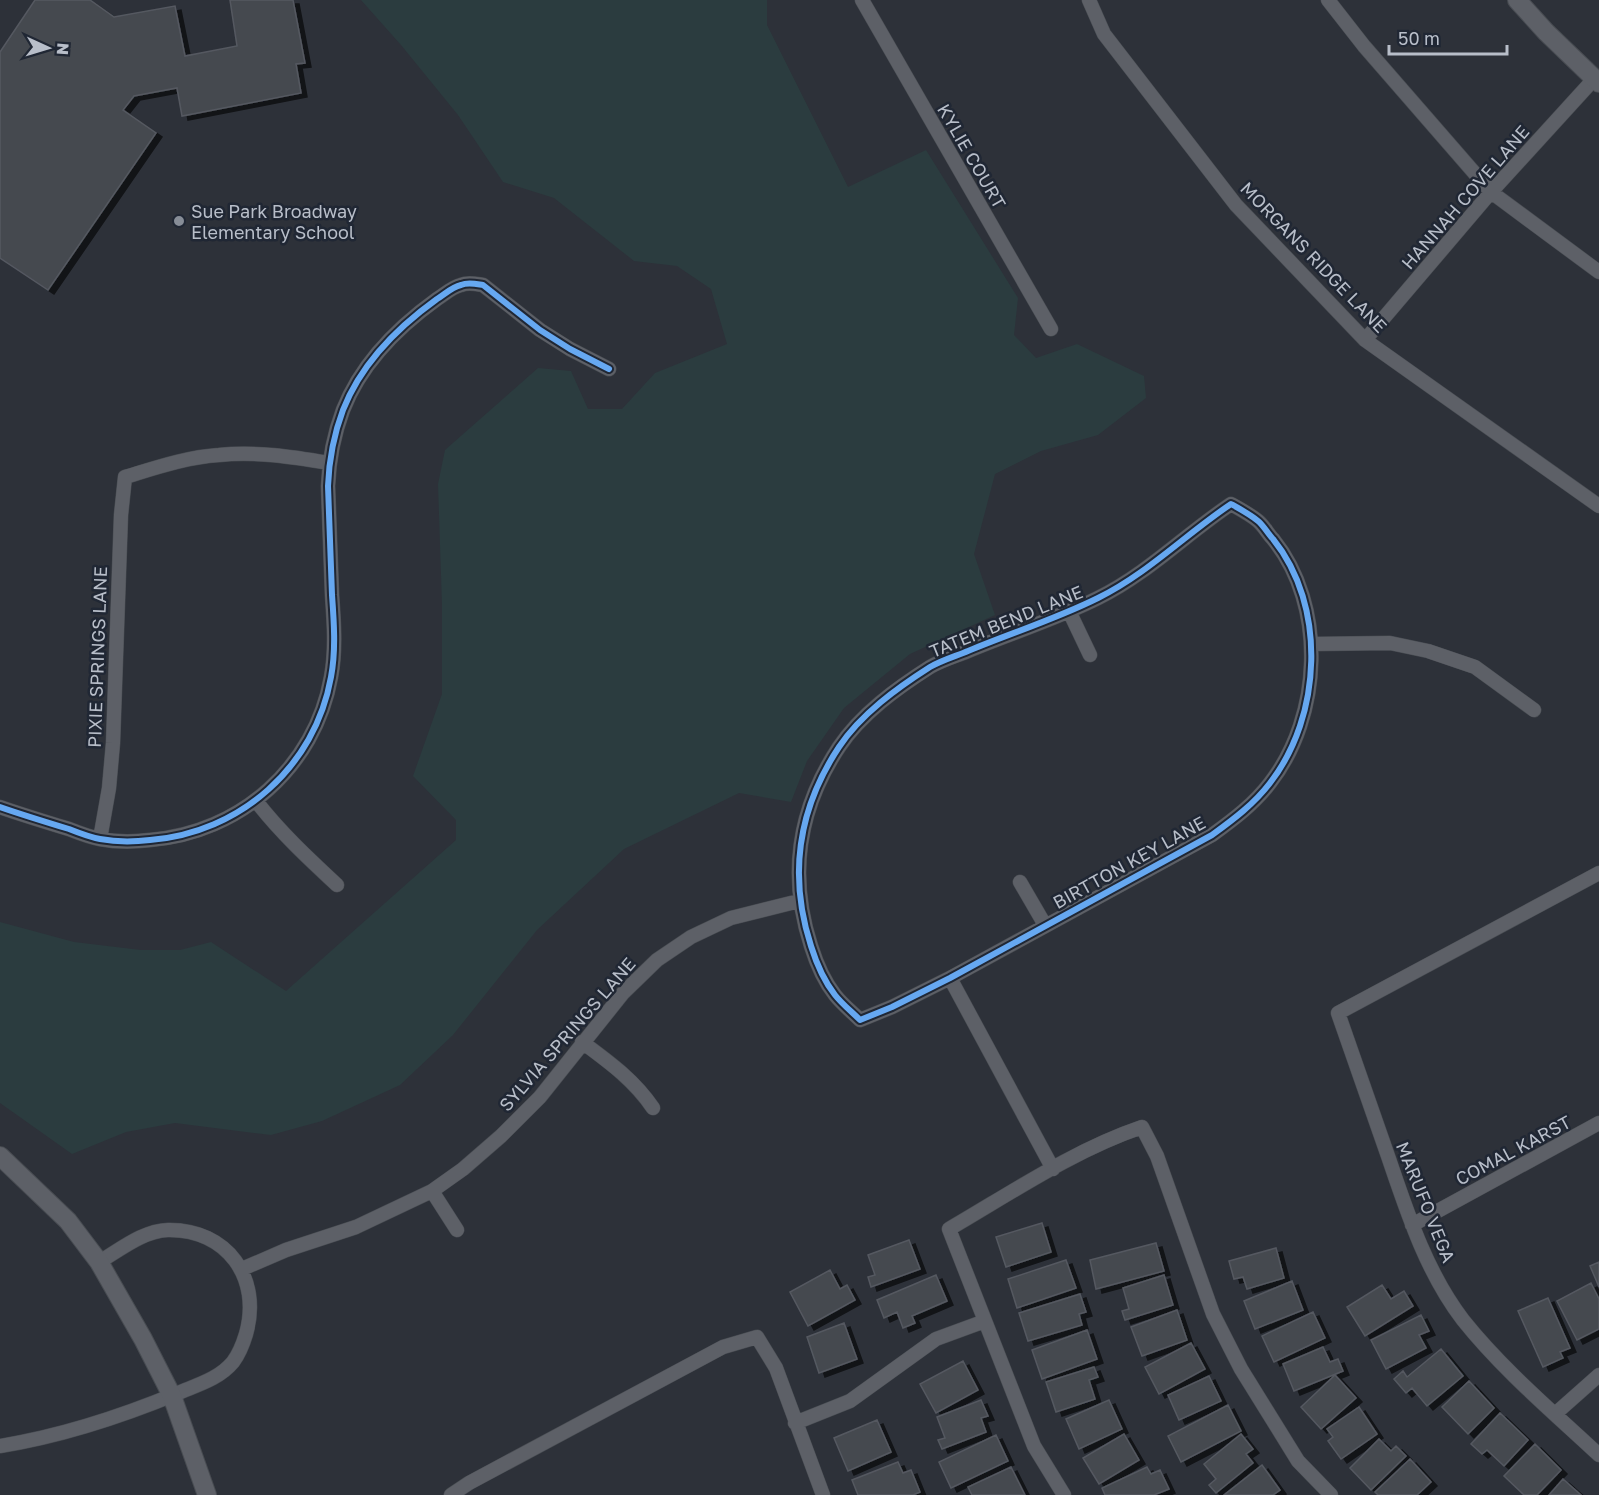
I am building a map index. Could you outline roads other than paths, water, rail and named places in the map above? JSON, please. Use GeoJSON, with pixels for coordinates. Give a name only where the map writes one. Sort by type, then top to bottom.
{"type":"FeatureCollection","features":[{"type":"Feature","properties":{"kind":"street","name":"KYLIE COURT"},"geometry":{"type":"LineString","coordinates":[[862,0],[1051,329]]}},
{"type":"Feature","properties":{"kind":"street","name":"MORGANS RIDGE LANE"},"geometry":{"type":"LineString","coordinates":[[1089,0],[1104,34],[1236,205],[1365,340],[1599,506]]}},
{"type":"Feature","properties":{"kind":"street"},"geometry":{"type":"LineString","coordinates":[[1328,0],[1364,46],[1491,192],[1599,272]]}},
{"type":"Feature","properties":{"kind":"street"},"geometry":{"type":"LineString","coordinates":[[1517,0],[1545,32],[1596,81]]}},
{"type":"Feature","properties":{"kind":"street","name":"HANNAH COVE LANE"},"geometry":{"type":"LineString","coordinates":[[1365,340],[1491,192],[1596,81]]}},
{"type":"Feature","properties":{"kind":"street"},"geometry":{"type":"LineString","coordinates":[[0,807],[100,839],[132,842],[168,839],[200,831],[232,816],[256,801],[281,778],[307,743],[323,710],[332,675],[334,639],[329,463],[344,408],[364,372],[391,337],[419,312],[462,284],[483,285],[540,330],[570,350],[609,369]]}},
{"type":"Feature","properties":{"kind":"street","name":"PIXIE SPRINGS LANE"},"geometry":{"type":"LineString","coordinates":[[100,839],[109,788],[121,515],[125,477],[162,466],[218,455],[263,454],[329,463]]}},
{"type":"Feature","properties":{"kind":"street","name":"TATEM BEND LANE"},"geometry":{"type":"LineString","coordinates":[[860,1020],[834,994],[816,961],[804,925],[799,900],[800,846],[807,811],[821,777],[840,746],[867,714],[933,665],[1100,598],[1141,572],[1231,504]]}},
{"type":"Feature","properties":{"kind":"street","name":"BIRTTON KEY LANE"},"geometry":{"type":"LineString","coordinates":[[860,1020],[950,978],[1212,835],[1249,808],[1271,782],[1298,734],[1311,673],[1311,644],[1302,599],[1293,570],[1258,521],[1231,504]]}},
{"type":"Feature","properties":{"kind":"street"},"geometry":{"type":"LineString","coordinates":[[1069,612],[1090,655]]}},
{"type":"Feature","properties":{"kind":"street"},"geometry":{"type":"LineString","coordinates":[[1311,644],[1390,643],[1428,651],[1475,668],[1534,710]]}},
{"type":"Feature","properties":{"kind":"street"},"geometry":{"type":"LineString","coordinates":[[256,801],[294,845],[337,885]]}},
{"type":"Feature","properties":{"kind":"street","name":"MARUFO VEGA"},"geometry":{"type":"LineString","coordinates":[[1599,873],[1338,1013],[1412,1225],[1432,1270],[1462,1319],[1516,1378],[1599,1455]]}},
{"type":"Feature","properties":{"kind":"street"},"geometry":{"type":"LineString","coordinates":[[1020,882],[1045,925]]}},
{"type":"Feature","properties":{"kind":"street","name":"SYLVIA SPRINGS LANE"},"geometry":{"type":"LineString","coordinates":[[242,1269],[286,1250],[356,1227],[432,1191],[463,1169],[540,1097],[622,993],[657,960],[692,937],[730,918],[799,900]]}},
{"type":"Feature","properties":{"kind":"street"},"geometry":{"type":"LineString","coordinates":[[950,978],[1053,1169]]}},
{"type":"Feature","properties":{"kind":"street"},"geometry":{"type":"LineString","coordinates":[[582,1042],[624,1073],[642,1092],[652,1108]]}},
{"type":"Feature","properties":{"kind":"street","name":"COMAL KARST"},"geometry":{"type":"LineString","coordinates":[[1412,1225],[1599,1124]]}},
{"type":"Feature","properties":{"kind":"street"},"geometry":{"type":"LineString","coordinates":[[1064,1495],[1034,1446],[949,1229],[1114,1137],[1142,1128],[1157,1156],[1218,1323],[1241,1369],[1280,1434],[1323,1492]]}},
{"type":"Feature","properties":{"kind":"street"},"geometry":{"type":"LineString","coordinates":[[0,1156],[68,1221],[99,1262],[143,1339],[172,1396],[207,1495]]}},
{"type":"Feature","properties":{"kind":"street"},"geometry":{"type":"LineString","coordinates":[[432,1191],[457,1230]]}},
{"type":"Feature","properties":{"kind":"street"},"geometry":{"type":"LineString","coordinates":[[1,1443],[70,1432],[172,1396],[215,1378],[232,1363],[243,1346],[250,1320],[251,1295],[242,1269],[230,1254],[210,1239],[190,1231],[165,1230],[142,1236],[99,1262]]}},
{"type":"Feature","properties":{"kind":"street"},"geometry":{"type":"LineString","coordinates":[[795,1423],[850,1401],[936,1339],[985,1321]]}},
{"type":"Feature","properties":{"kind":"street"},"geometry":{"type":"LineString","coordinates":[[451,1495],[469,1483],[723,1347],[757,1337],[776,1368],[823,1495]]}},
{"type":"Feature","properties":{"kind":"street"},"geometry":{"type":"LineString","coordinates":[[1555,1414],[1599,1375]]}},
{"type":"Feature","properties":{"kind":"place","name":"Sue Park Broadway Elementary School"},"geometry":{"type":"Point","coordinates":[179,221]}}]}
